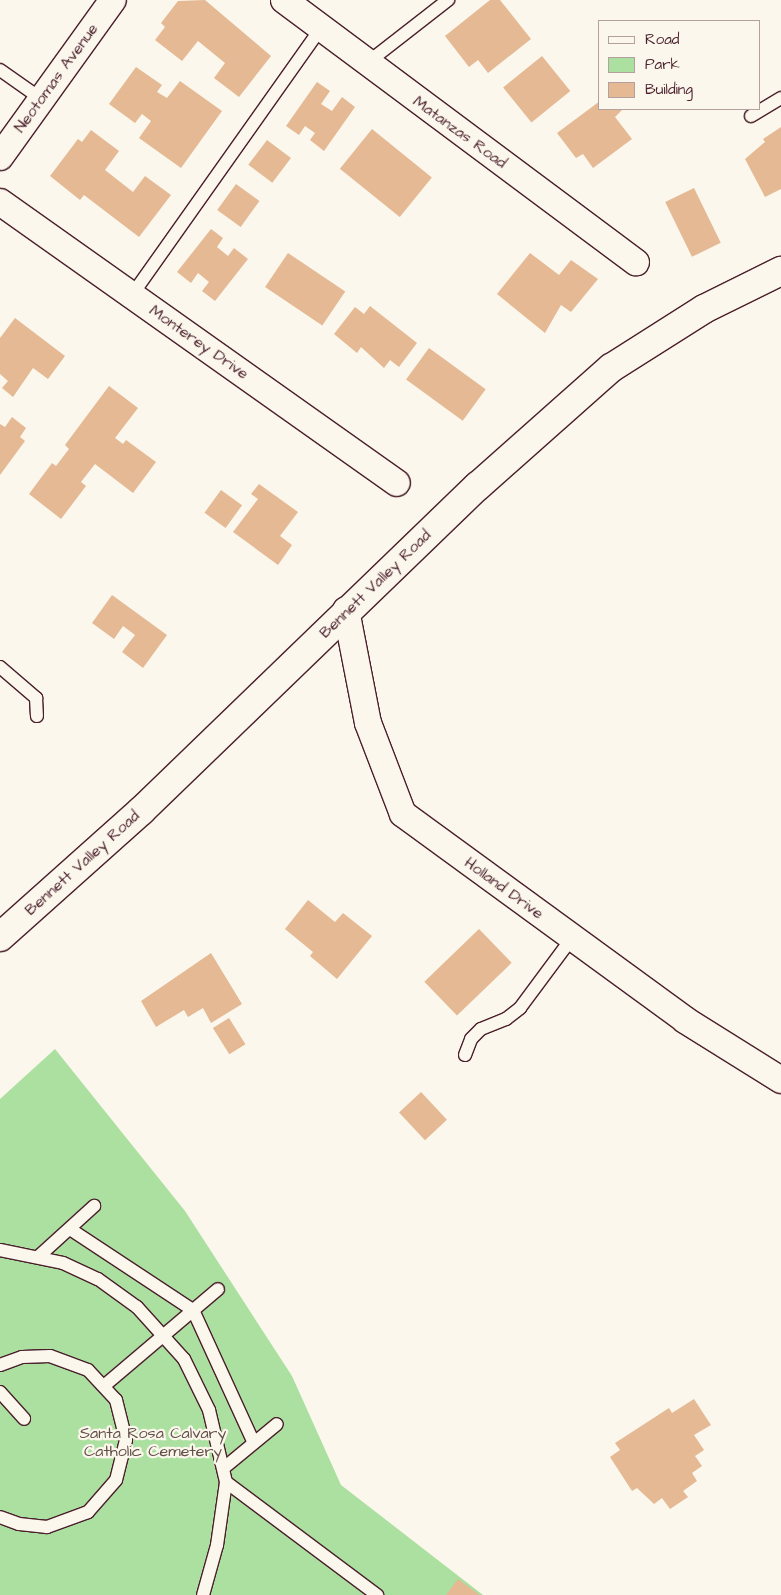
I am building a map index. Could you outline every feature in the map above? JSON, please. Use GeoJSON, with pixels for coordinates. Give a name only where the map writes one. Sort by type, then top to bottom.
{"type":"FeatureCollection","features":[{"type":"Feature","properties":{"kind":"street","name":"Neotomas Avenue"},"geometry":{"type":"LineString","coordinates":[[0,157],[40,98],[113,0]]}},
{"type":"Feature","properties":{"kind":"street","name":"Matanzas Road"},"geometry":{"type":"LineString","coordinates":[[284,0],[636,262]]}},
{"type":"Feature","properties":{"kind":"street","name":"Monterey Drive"},"geometry":{"type":"LineString","coordinates":[[0,202],[397,483]]}},
{"type":"Feature","properties":{"kind":"street","name":"Bennett Valley Road"},"geometry":{"type":"LineString","coordinates":[[0,938],[140,811],[346,610],[523,445],[611,368],[704,309],[781,271]]}},
{"type":"Feature","properties":{"kind":"street","name":"Holland Drive"},"geometry":{"type":"LineString","coordinates":[[346,610],[368,723],[403,814],[685,1020],[781,1080]]}},
{"type":"Feature","properties":{"kind":"lane"},"geometry":{"type":"LineString","coordinates":[[367,63],[448,0]]}},
{"type":"Feature","properties":{"kind":"lane"},"geometry":{"type":"LineString","coordinates":[[132,295],[320,28]]}},
{"type":"Feature","properties":{"kind":"lane"},"geometry":{"type":"LineString","coordinates":[[0,70],[40,98]]}},
{"type":"Feature","properties":{"kind":"lane"},"geometry":{"type":"LineString","coordinates":[[751,116],[781,98]]}},
{"type":"Feature","properties":{"kind":"lane"},"geometry":{"type":"LineString","coordinates":[[0,667],[36,698],[37,716]]}},
{"type":"Feature","properties":{"kind":"lane"},"geometry":{"type":"LineString","coordinates":[[465,1055],[471,1039],[481,1029],[506,1019],[520,1008],[572,938]]}},
{"type":"Feature","properties":{"kind":"lane"},"geometry":{"type":"LineString","coordinates":[[38,1257],[94,1206]]}},
{"type":"Feature","properties":{"kind":"lane"},"geometry":{"type":"LineString","coordinates":[[70,1229],[193,1310],[254,1443]]}},
{"type":"Feature","properties":{"kind":"lane"},"geometry":{"type":"LineString","coordinates":[[0,1250],[63,1263],[98,1280],[137,1307],[184,1359],[206,1402],[225,1467],[226,1482],[217,1545],[203,1595]]}},
{"type":"Feature","properties":{"kind":"lane"},"geometry":{"type":"LineString","coordinates":[[105,1385],[218,1289]]}},
{"type":"Feature","properties":{"kind":"lane"},"geometry":{"type":"LineString","coordinates":[[0,1365],[36,1355],[63,1358],[88,1370],[105,1385],[121,1413],[126,1440],[121,1468],[108,1492],[88,1512],[61,1524],[33,1527],[0,1517]]}},
{"type":"Feature","properties":{"kind":"lane"},"geometry":{"type":"LineString","coordinates":[[0,1392],[24,1419]]}},
{"type":"Feature","properties":{"kind":"lane"},"geometry":{"type":"LineString","coordinates":[[225,1467],[277,1424]]}},
{"type":"Feature","properties":{"kind":"lane"},"geometry":{"type":"LineString","coordinates":[[226,1482],[377,1595]]}},
{"type":"Feature","properties":{"kind":"green space","name":"Santa Rosa Calvary Catholic Cemetery"},"geometry":{"type":"Polygon","coordinates":[[[55,1049],[185,1211],[292,1376],[341,1485],[483,1595],[0,1595],[0,1099],[55,1049]]]}},
{"type":"Feature","properties":{"kind":"building"},"geometry":{"type":"Polygon","coordinates":[[[205,0],[271,56],[239,97],[214,78],[225,63],[198,41],[182,61],[155,40],[165,27],[161,23],[178,1],[205,0]]]}},
{"type":"Feature","properties":{"kind":"building"},"geometry":{"type":"Polygon","coordinates":[[[490,0],[500,0],[531,39],[488,73],[478,60],[469,67],[445,36],[490,0]]]}},
{"type":"Feature","properties":{"kind":"building"},"geometry":{"type":"Polygon","coordinates":[[[542,56],[570,91],[531,122],[503,87],[542,56]]]}},
{"type":"Feature","properties":{"kind":"building"},"geometry":{"type":"Polygon","coordinates":[[[136,67],[162,85],[157,92],[167,98],[180,81],[222,111],[181,168],[139,138],[151,121],[142,114],[135,123],[109,104],[136,67]]]}},
{"type":"Feature","properties":{"kind":"building"},"geometry":{"type":"Polygon","coordinates":[[[317,82],[330,91],[321,104],[332,111],[342,97],[355,107],[324,151],[310,140],[315,133],[305,126],[299,135],[286,126],[317,82]]]}},
{"type":"Feature","properties":{"kind":"building"},"geometry":{"type":"Polygon","coordinates":[[[598,102],[598,110],[622,110],[615,117],[632,139],[593,168],[583,154],[576,158],[557,133],[598,102]]]}},
{"type":"Feature","properties":{"kind":"building"},"geometry":{"type":"Polygon","coordinates":[[[781,127],[781,189],[765,197],[745,159],[765,142],[763,139],[781,127]]]}},
{"type":"Feature","properties":{"kind":"building"},"geometry":{"type":"Polygon","coordinates":[[[372,129],[432,177],[400,217],[340,169],[372,129]]]}},
{"type":"Feature","properties":{"kind":"building"},"geometry":{"type":"Polygon","coordinates":[[[91,130],[119,151],[105,170],[133,192],[145,176],[171,195],[139,237],[84,195],[80,200],[50,176],[78,139],[82,142],[91,130]]]}},
{"type":"Feature","properties":{"kind":"building"},"geometry":{"type":"Polygon","coordinates":[[[267,140],[291,158],[272,183],[248,165],[267,140]]]}},
{"type":"Feature","properties":{"kind":"building"},"geometry":{"type":"Polygon","coordinates":[[[236,184],[259,201],[241,227],[217,210],[236,184]]]}},
{"type":"Feature","properties":{"kind":"building"},"geometry":{"type":"Polygon","coordinates":[[[694,188],[721,243],[692,257],[665,202],[694,188]]]}},
{"type":"Feature","properties":{"kind":"building"},"geometry":{"type":"Polygon","coordinates":[[[211,229],[223,238],[217,247],[228,256],[234,248],[248,259],[215,301],[202,291],[209,282],[198,273],[191,283],[177,272],[211,229]]]}},
{"type":"Feature","properties":{"kind":"building"},"geometry":{"type":"Polygon","coordinates":[[[288,253],[345,292],[322,326],[265,287],[288,253]]]}},
{"type":"Feature","properties":{"kind":"building"},"geometry":{"type":"Polygon","coordinates":[[[530,253],[559,275],[571,260],[598,279],[571,312],[561,305],[545,333],[497,294],[530,253]]]}},
{"type":"Feature","properties":{"kind":"building"},"geometry":{"type":"Polygon","coordinates":[[[370,306],[417,343],[399,367],[390,360],[384,368],[361,347],[357,353],[334,334],[355,307],[364,314],[370,306]]]}},
{"type":"Feature","properties":{"kind":"building"},"geometry":{"type":"Polygon","coordinates":[[[15,318],[65,356],[48,379],[33,368],[13,397],[2,388],[8,381],[0,374],[0,338],[15,318]]]}},
{"type":"Feature","properties":{"kind":"building"},"geometry":{"type":"Polygon","coordinates":[[[429,348],[486,389],[463,421],[406,380],[429,348]]]}},
{"type":"Feature","properties":{"kind":"building"},"geometry":{"type":"Polygon","coordinates":[[[109,386],[138,408],[115,438],[123,444],[126,440],[156,462],[133,493],[95,464],[81,482],[86,486],[61,519],[29,494],[52,463],[56,466],[69,449],[65,445],[109,386]]]}},
{"type":"Feature","properties":{"kind":"building"},"geometry":{"type":"Polygon","coordinates":[[[12,417],[26,428],[20,437],[25,441],[0,475],[0,424],[5,427],[12,417]]]}},
{"type":"Feature","properties":{"kind":"building"},"geometry":{"type":"Polygon","coordinates":[[[259,484],[298,512],[280,536],[292,545],[278,565],[233,532],[258,499],[251,494],[259,484]]]}},
{"type":"Feature","properties":{"kind":"building"},"geometry":{"type":"Polygon","coordinates":[[[221,490],[242,505],[226,528],[205,513],[221,490]]]}},
{"type":"Feature","properties":{"kind":"building"},"geometry":{"type":"Polygon","coordinates":[[[112,595],[167,635],[143,668],[122,652],[135,635],[123,626],[114,639],[92,623],[112,595]]]}},
{"type":"Feature","properties":{"kind":"building"},"geometry":{"type":"Polygon","coordinates":[[[308,900],[335,922],[343,913],[372,936],[337,979],[310,956],[313,952],[285,929],[308,900]]]}},
{"type":"Feature","properties":{"kind":"building"},"geometry":{"type":"Polygon","coordinates":[[[479,929],[512,963],[457,1016],[424,982],[479,929]]]}},
{"type":"Feature","properties":{"kind":"building"},"geometry":{"type":"Polygon","coordinates":[[[211,953],[242,1004],[211,1023],[203,1008],[188,1017],[184,1010],[156,1027],[141,1001],[211,953]]]}},
{"type":"Feature","properties":{"kind":"building"},"geometry":{"type":"Polygon","coordinates":[[[229,1018],[245,1044],[229,1054],[213,1028],[229,1018]]]}},
{"type":"Feature","properties":{"kind":"building"},"geometry":{"type":"Polygon","coordinates":[[[421,1092],[447,1120],[425,1140],[399,1112],[421,1092]]]}},
{"type":"Feature","properties":{"kind":"building"},"geometry":{"type":"Polygon","coordinates":[[[694,1399],[711,1425],[694,1435],[704,1450],[695,1456],[702,1466],[692,1473],[697,1481],[683,1491],[688,1497],[670,1509],[662,1498],[654,1504],[637,1488],[632,1491],[610,1457],[620,1450],[615,1443],[669,1408],[672,1413],[694,1399]]]}},
{"type":"Feature","properties":{"kind":"building"},"geometry":{"type":"Polygon","coordinates":[[[458,1579],[480,1595],[446,1595],[458,1579]]]}}]}
